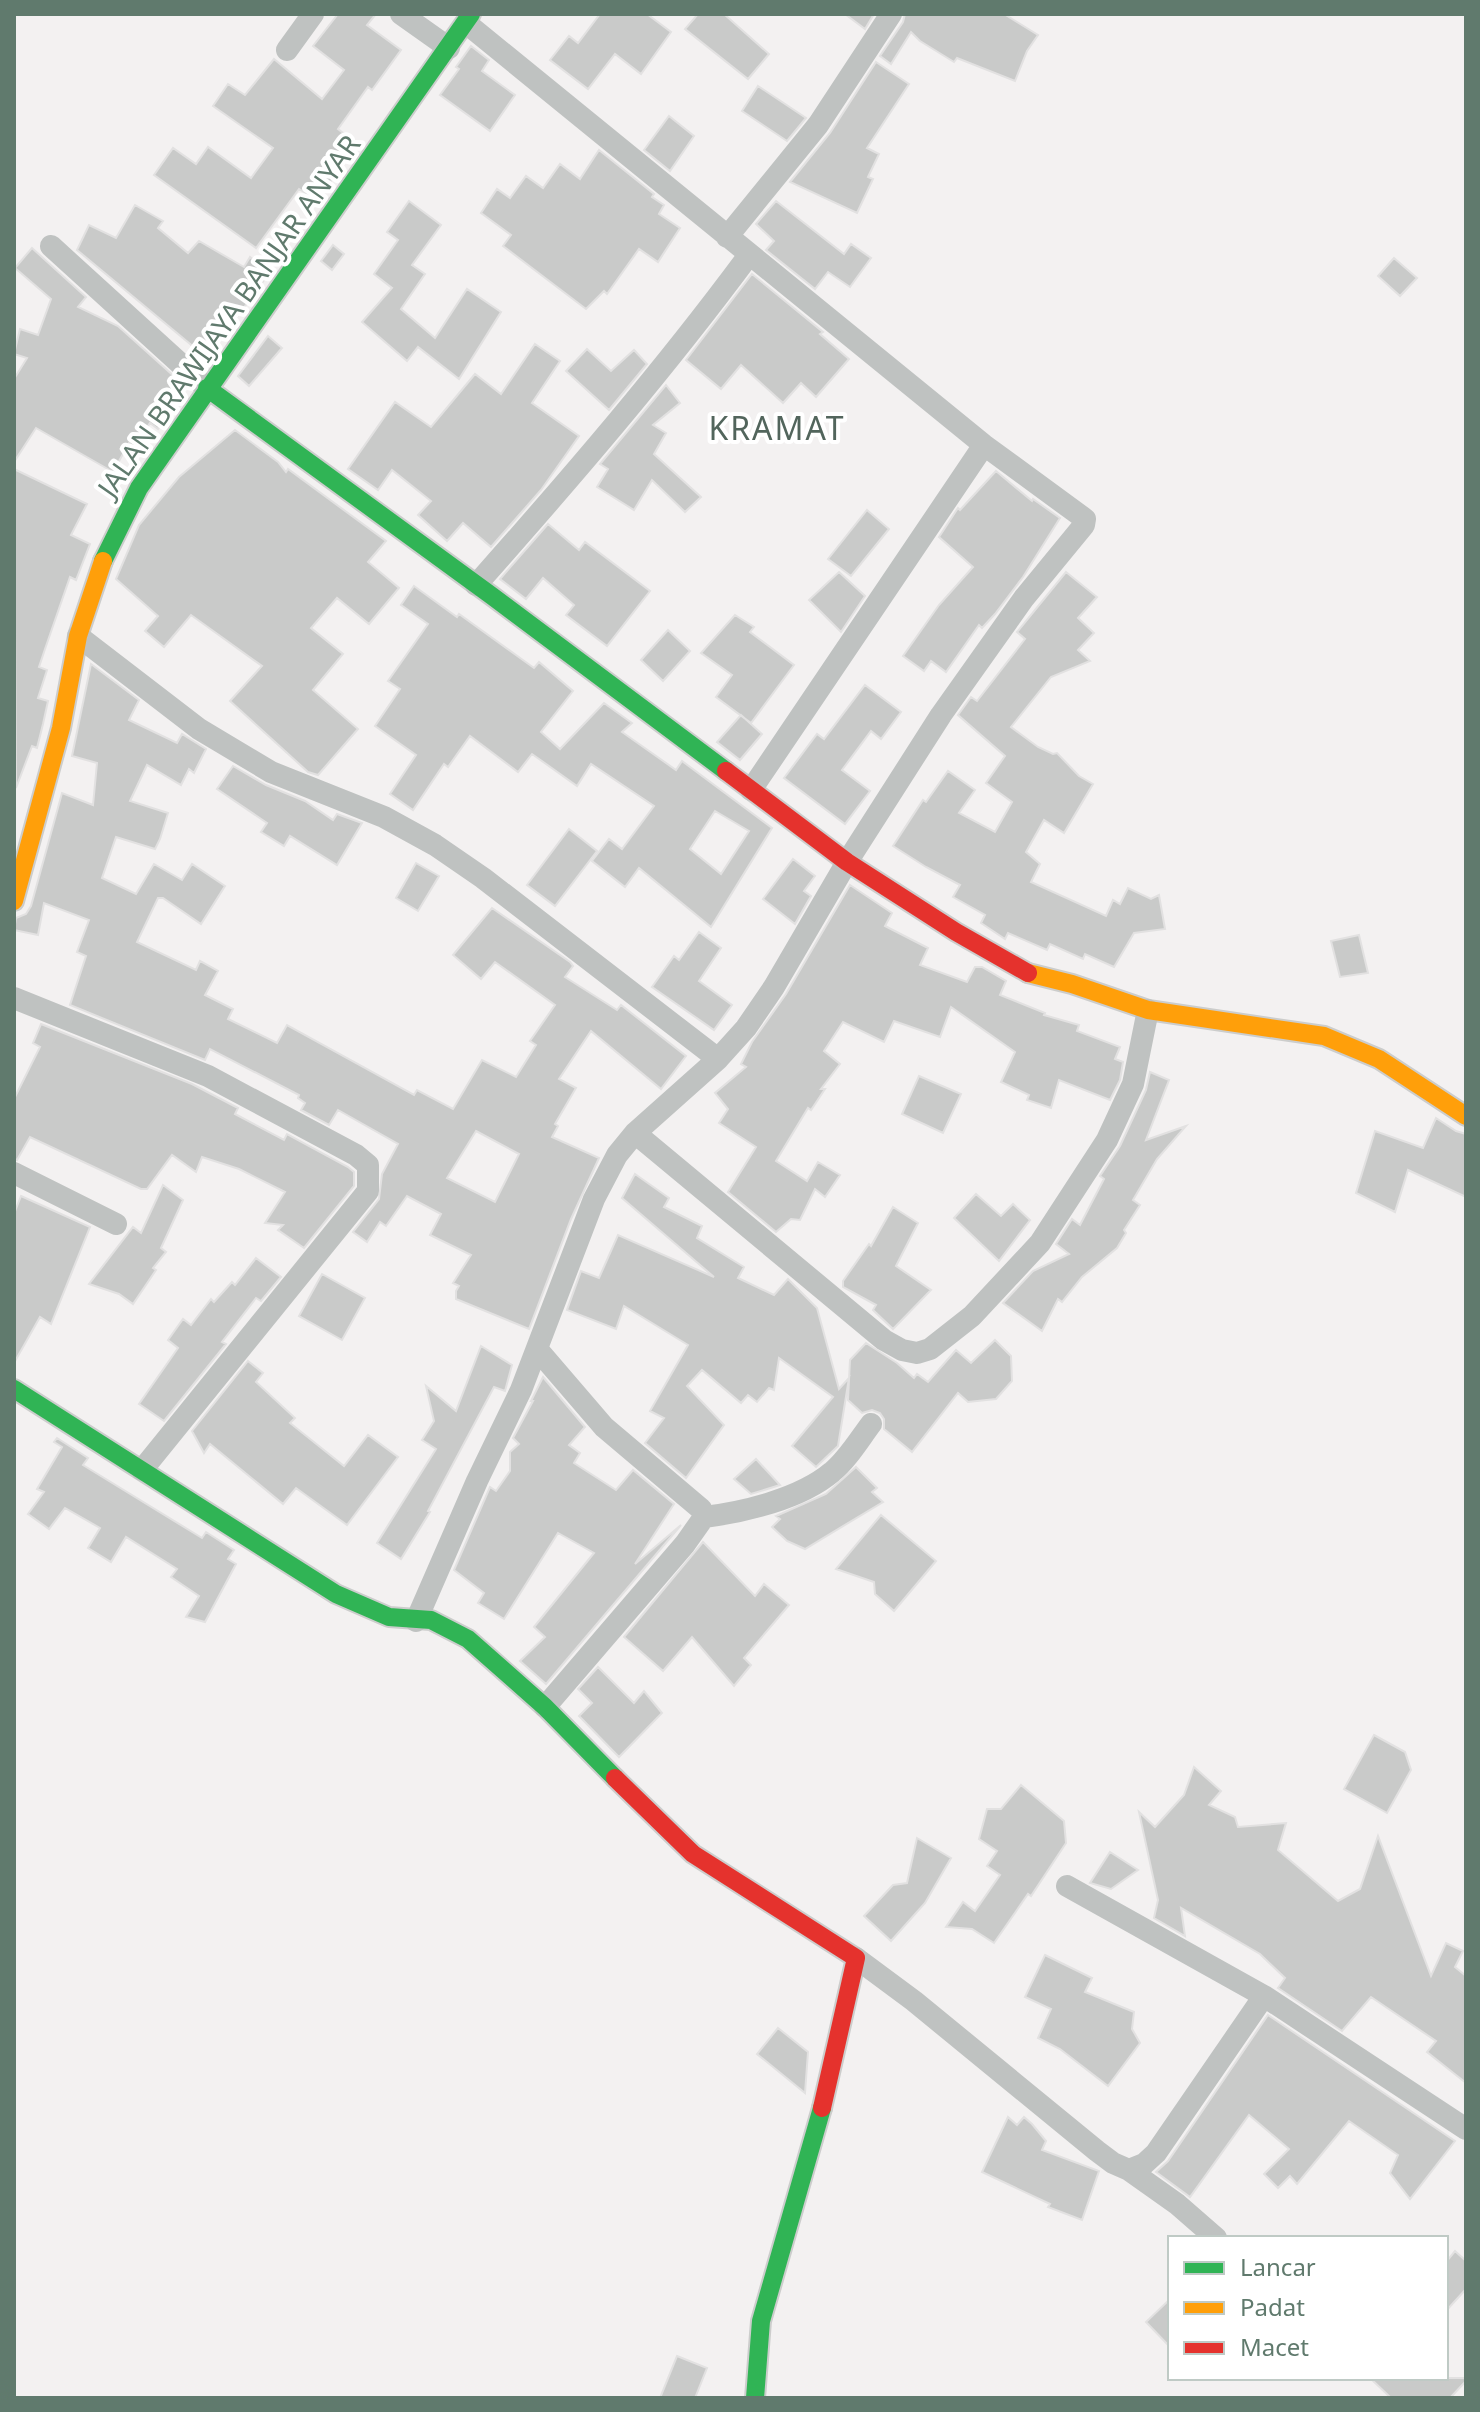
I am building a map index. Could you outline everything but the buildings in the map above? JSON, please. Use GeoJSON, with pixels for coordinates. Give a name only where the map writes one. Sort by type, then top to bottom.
{"type":"FeatureCollection","features":[{"type":"Feature","properties":{"kind":"street"},"geometry":{"type":"LineString","coordinates":[[287,50],[313,14]]}},
{"type":"Feature","properties":{"kind":"street"},"geometry":{"type":"LineString","coordinates":[[401,14],[449,48]]}},
{"type":"Feature","properties":{"kind":"street"},"geometry":{"type":"LineString","coordinates":[[727,237],[818,125],[891,14]]}},
{"type":"Feature","properties":{"kind":"street"},"geometry":{"type":"LineString","coordinates":[[416,1621],[477,1481],[521,1390],[594,1199],[617,1155],[635,1133],[718,1059],[746,1028],[941,715],[997,634],[1085,522],[1083,517],[984,445],[749,255],[468,19]]}},
{"type":"Feature","properties":{"kind":"street","name":"JALAN BRAWIJAYA BANJAR ANYAR"},"geometry":{"type":"LineString","coordinates":[[14,901],[61,728],[78,636],[105,555],[121,521],[139,488],[207,388],[261,316],[468,19]]}},
{"type":"Feature","properties":{"kind":"street"},"geometry":{"type":"LineString","coordinates":[[51,246],[207,388],[847,862],[956,932],[1032,975],[1072,984],[1148,1010],[1324,1036],[1379,1059],[1466,1116]]}},
{"type":"Feature","properties":{"kind":"street"},"geometry":{"type":"LineString","coordinates":[[476,585],[679,349],[749,255]]}},
{"type":"Feature","properties":{"kind":"street"},"geometry":{"type":"LineString","coordinates":[[751,790],[984,445]]}},
{"type":"Feature","properties":{"kind":"street"},"geometry":{"type":"LineString","coordinates":[[78,636],[199,729],[271,772],[384,817],[435,845],[483,878],[718,1059]]}},
{"type":"Feature","properties":{"kind":"street"},"geometry":{"type":"LineString","coordinates":[[14,998],[208,1076],[356,1155],[368,1165],[368,1191],[142,1470]]}},
{"type":"Feature","properties":{"kind":"street"},"geometry":{"type":"LineString","coordinates":[[635,1133],[884,1340],[902,1350],[917,1353],[939,1343],[972,1316],[1040,1243],[1107,1140],[1133,1084],[1148,1010]]}},
{"type":"Feature","properties":{"kind":"street"},"geometry":{"type":"LineString","coordinates":[[14,1173],[116,1224]]}},
{"type":"Feature","properties":{"kind":"street"},"geometry":{"type":"LineString","coordinates":[[537,1349],[604,1427],[701,1509],[704,1517]]}},
{"type":"Feature","properties":{"kind":"street"},"geometry":{"type":"LineString","coordinates":[[14,1389],[336,1594],[389,1617],[431,1620],[468,1639],[545,1707],[693,1854],[856,1958],[914,2001],[1097,2151],[1177,2204],[1214,2236]]}},
{"type":"Feature","properties":{"kind":"street"},"geometry":{"type":"LineString","coordinates":[[545,1707],[685,1544],[704,1517],[763,1506],[806,1487],[832,1472],[871,1424]]}},
{"type":"Feature","properties":{"kind":"street"},"geometry":{"type":"LineString","coordinates":[[1067,1886],[1264,1996],[1466,2129]]}},
{"type":"Feature","properties":{"kind":"street"},"geometry":{"type":"LineString","coordinates":[[755,2398],[761,2321],[826,2095],[856,1958]]}},
{"type":"Feature","properties":{"kind":"street"},"geometry":{"type":"LineString","coordinates":[[1129,2170],[1144,2164],[1156,2153],[1264,1996]]}},
{"type":"Feature","properties":{"kind":"traffic: fast"},"geometry":{"type":"LineString","coordinates":[[103,561],[139,488],[471,14]]}},
{"type":"Feature","properties":{"kind":"traffic: fast"},"geometry":{"type":"LineString","coordinates":[[207,388],[726,771]]}},
{"type":"Feature","properties":{"kind":"traffic: fast"},"geometry":{"type":"LineString","coordinates":[[14,1389],[336,1594],[389,1617],[431,1620],[468,1639],[545,1707],[615,1778]]}},
{"type":"Feature","properties":{"kind":"traffic: fast"},"geometry":{"type":"LineString","coordinates":[[755,2398],[761,2321],[822,2108]]}},
{"type":"Feature","properties":{"kind":"traffic: slow"},"geometry":{"type":"LineString","coordinates":[[14,901],[61,728],[78,636],[103,561]]}},
{"type":"Feature","properties":{"kind":"traffic: slow"},"geometry":{"type":"LineString","coordinates":[[1028,973],[1072,984],[1148,1010],[1324,1036],[1379,1059],[1466,1116]]}},
{"type":"Feature","properties":{"kind":"traffic: jam"},"geometry":{"type":"LineString","coordinates":[[726,771],[847,862],[956,932],[1028,973]]}},
{"type":"Feature","properties":{"kind":"traffic: jam"},"geometry":{"type":"LineString","coordinates":[[615,1778],[693,1854],[856,1958],[822,2108]]}},
{"type":"Feature","properties":{"kind":"district","name":"KRAMAT"},"geometry":{"type":"Point","coordinates":[777,429]}}]}
